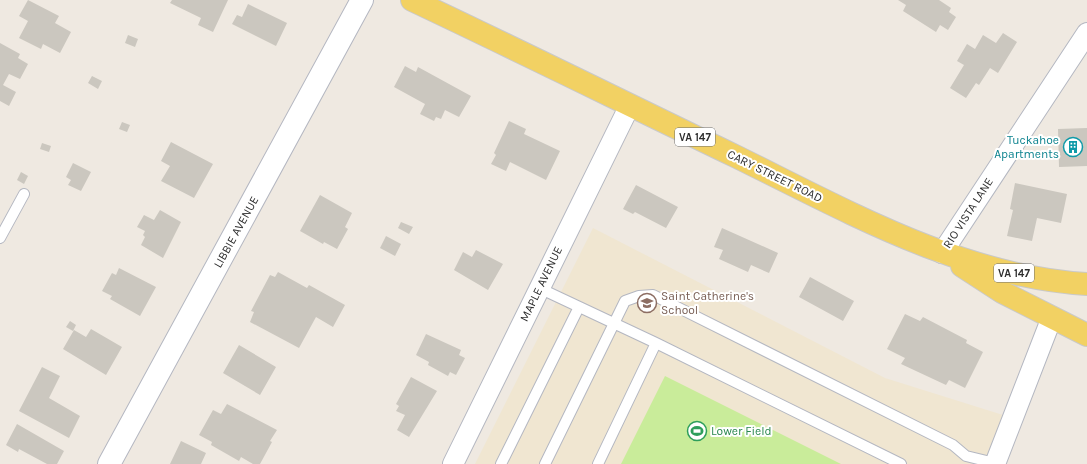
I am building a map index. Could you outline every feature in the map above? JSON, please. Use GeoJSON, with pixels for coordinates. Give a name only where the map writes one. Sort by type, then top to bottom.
{"type":"FeatureCollection","features":[{"type":"Feature","properties":{"kind":"main road","name":"LIBBIE AVENUE"},"geometry":{"type":"LineString","coordinates":[[109,464],[362,0]]}},
{"type":"Feature","properties":{"kind":"main road","name":"CARY STREET ROAD"},"geometry":{"type":"LineString","coordinates":[[412,0],[844,210],[942,253],[1028,277],[1067,283],[1087,284]]}},
{"type":"Feature","properties":{"kind":"main road"},"geometry":{"type":"LineString","coordinates":[[942,253],[1002,292],[1087,335]]}},
{"type":"Feature","properties":{"kind":"street","name":"RIO VISTA LANE"},"geometry":{"type":"LineString","coordinates":[[942,253],[1086,38]]}},
{"type":"Feature","properties":{"kind":"street","name":"MAPLE AVENUE"},"geometry":{"type":"LineString","coordinates":[[452,464],[630,105]]}},
{"type":"Feature","properties":{"kind":"street"},"geometry":{"type":"LineString","coordinates":[[995,464],[1052,317]]}},
{"type":"Feature","properties":{"kind":"lane"},"geometry":{"type":"LineString","coordinates":[[0,238],[24,194]]}},
{"type":"Feature","properties":{"kind":"lane"},"geometry":{"type":"LineString","coordinates":[[539,288],[656,343],[901,464]]}},
{"type":"Feature","properties":{"kind":"lane"},"geometry":{"type":"LineString","coordinates":[[545,464],[625,301],[639,296],[653,295],[954,445],[963,460],[995,464]]}},
{"type":"Feature","properties":{"kind":"lane"},"geometry":{"type":"LineString","coordinates":[[501,464],[579,307]]}},
{"type":"Feature","properties":{"kind":"lane"},"geometry":{"type":"LineString","coordinates":[[598,464],[656,343]]}},
{"type":"Feature","properties":{"kind":"shaded area","name":"Saint Catherine's School"},"geometry":{"type":"Polygon","coordinates":[[[593,228],[885,378],[1003,415],[986,464],[475,464],[593,228]]]}},
{"type":"Feature","properties":{"kind":"green space"},"geometry":{"type":"Polygon","coordinates":[[[665,376],[841,464],[621,464],[665,376]]]}},
{"type":"Feature","properties":{"kind":"building"},"geometry":{"type":"Polygon","coordinates":[[[28,0],[59,16],[55,23],[71,32],[60,53],[43,44],[41,49],[19,38],[28,21],[19,16],[28,0]]]}},
{"type":"Feature","properties":{"kind":"building"},"geometry":{"type":"Polygon","coordinates":[[[172,0],[228,0],[213,32],[198,25],[201,18],[170,3],[172,0]]]}},
{"type":"Feature","properties":{"kind":"building"},"geometry":{"type":"Polygon","coordinates":[[[898,0],[939,0],[951,8],[949,12],[956,17],[948,30],[940,25],[936,32],[903,11],[906,5],[898,0]]]}},
{"type":"Feature","properties":{"kind":"building"},"geometry":{"type":"Polygon","coordinates":[[[248,4],[287,23],[276,46],[232,24],[237,15],[242,17],[248,4]]]}},
{"type":"Feature","properties":{"kind":"building"},"geometry":{"type":"Polygon","coordinates":[[[1003,33],[1017,42],[998,73],[990,68],[979,85],[976,83],[966,98],[950,88],[964,65],[957,61],[967,44],[975,49],[983,35],[996,43],[1003,33]]]}},
{"type":"Feature","properties":{"kind":"building"},"geometry":{"type":"Polygon","coordinates":[[[128,35],[138,39],[135,47],[125,43],[128,35]]]}},
{"type":"Feature","properties":{"kind":"building"},"geometry":{"type":"Polygon","coordinates":[[[0,43],[20,54],[18,58],[28,64],[20,79],[9,74],[3,85],[16,92],[9,106],[0,101],[0,43]]]}},
{"type":"Feature","properties":{"kind":"building"},"geometry":{"type":"Polygon","coordinates":[[[405,66],[416,72],[418,67],[471,96],[459,117],[445,110],[441,119],[436,117],[434,121],[420,114],[425,104],[394,87],[405,66]]]}},
{"type":"Feature","properties":{"kind":"building"},"geometry":{"type":"Polygon","coordinates":[[[92,76],[102,81],[98,89],[88,83],[92,76]]]}},
{"type":"Feature","properties":{"kind":"building"},"geometry":{"type":"Polygon","coordinates":[[[509,121],[526,129],[524,134],[560,151],[546,180],[510,162],[506,171],[491,164],[496,155],[494,153],[509,121]]]}},
{"type":"Feature","properties":{"kind":"building"},"geometry":{"type":"Polygon","coordinates":[[[122,122],[130,125],[127,132],[119,129],[122,122]]]}},
{"type":"Feature","properties":{"kind":"building","name":"Tuckahoe Apartments"},"geometry":{"type":"Polygon","coordinates":[[[1087,128],[1087,166],[1059,167],[1058,129],[1087,128]]]}},
{"type":"Feature","properties":{"kind":"building"},"geometry":{"type":"Polygon","coordinates":[[[171,142],[213,164],[194,198],[161,181],[170,166],[161,161],[171,142]]]}},
{"type":"Feature","properties":{"kind":"building"},"geometry":{"type":"Polygon","coordinates":[[[42,143],[51,146],[49,152],[40,149],[42,143]]]}},
{"type":"Feature","properties":{"kind":"building"},"geometry":{"type":"Polygon","coordinates":[[[73,163],[91,172],[81,191],[68,185],[71,180],[66,177],[73,163]]]}},
{"type":"Feature","properties":{"kind":"building"},"geometry":{"type":"Polygon","coordinates":[[[21,172],[28,176],[24,184],[17,180],[21,172]]]}},
{"type":"Feature","properties":{"kind":"building"},"geometry":{"type":"Polygon","coordinates":[[[1015,183],[1067,194],[1061,223],[1037,218],[1032,241],[1007,236],[1013,210],[1010,209],[1015,183]]]}},
{"type":"Feature","properties":{"kind":"building"},"geometry":{"type":"Polygon","coordinates":[[[636,185],[678,207],[666,228],[635,212],[633,214],[623,209],[636,185]]]}},
{"type":"Feature","properties":{"kind":"building"},"geometry":{"type":"Polygon","coordinates":[[[320,195],[352,213],[345,227],[348,229],[337,249],[324,242],[323,244],[300,231],[320,195]]]}},
{"type":"Feature","properties":{"kind":"building"},"geometry":{"type":"Polygon","coordinates":[[[160,210],[181,222],[163,258],[141,245],[145,237],[143,235],[145,231],[137,227],[144,215],[154,220],[160,210]]]}},
{"type":"Feature","properties":{"kind":"building"},"geometry":{"type":"Polygon","coordinates":[[[401,222],[413,227],[409,234],[398,228],[401,222]]]}},
{"type":"Feature","properties":{"kind":"building"},"geometry":{"type":"Polygon","coordinates":[[[722,228],[778,253],[769,273],[751,265],[748,272],[719,259],[723,250],[714,247],[722,228]]]}},
{"type":"Feature","properties":{"kind":"building"},"geometry":{"type":"Polygon","coordinates":[[[386,236],[401,244],[395,256],[380,248],[386,236]]]}},
{"type":"Feature","properties":{"kind":"building"},"geometry":{"type":"Polygon","coordinates":[[[476,250],[503,264],[488,290],[454,270],[463,252],[472,257],[476,250]]]}},
{"type":"Feature","properties":{"kind":"building"},"geometry":{"type":"Polygon","coordinates":[[[119,268],[156,287],[140,316],[110,299],[112,296],[102,291],[112,273],[116,275],[119,268]]]}},
{"type":"Feature","properties":{"kind":"building"},"geometry":{"type":"Polygon","coordinates":[[[278,272],[307,288],[309,285],[345,305],[333,327],[316,317],[299,348],[250,322],[254,312],[251,311],[270,275],[275,277],[278,272]]]}},
{"type":"Feature","properties":{"kind":"building"},"geometry":{"type":"Polygon","coordinates":[[[810,277],[854,301],[843,321],[799,297],[810,277]]]}},
{"type":"Feature","properties":{"kind":"building"},"geometry":{"type":"Polygon","coordinates":[[[905,314],[920,321],[923,317],[967,340],[966,343],[983,352],[965,388],[949,380],[946,385],[901,364],[905,358],[887,349],[905,314]]]}},
{"type":"Feature","properties":{"kind":"building"},"geometry":{"type":"Polygon","coordinates":[[[70,321],[76,325],[73,331],[66,327],[70,321]]]}},
{"type":"Feature","properties":{"kind":"building"},"geometry":{"type":"Polygon","coordinates":[[[91,329],[122,347],[106,375],[63,349],[74,330],[86,337],[91,329]]]}},
{"type":"Feature","properties":{"kind":"building"},"geometry":{"type":"Polygon","coordinates":[[[426,334],[461,350],[459,355],[465,358],[456,375],[450,372],[448,376],[428,365],[429,362],[416,355],[426,334]]]}},
{"type":"Feature","properties":{"kind":"building"},"geometry":{"type":"Polygon","coordinates":[[[239,345],[276,367],[260,395],[223,373],[239,345]]]}},
{"type":"Feature","properties":{"kind":"building"},"geometry":{"type":"Polygon","coordinates":[[[42,367],[60,376],[49,398],[80,416],[69,438],[19,411],[42,367]]]}},
{"type":"Feature","properties":{"kind":"building"},"geometry":{"type":"Polygon","coordinates":[[[411,377],[437,391],[409,437],[397,430],[405,415],[396,411],[399,406],[396,404],[411,377]]]}},
{"type":"Feature","properties":{"kind":"building"},"geometry":{"type":"Polygon","coordinates":[[[227,404],[277,430],[270,441],[272,442],[260,464],[253,464],[241,457],[239,461],[211,445],[212,442],[199,435],[213,410],[221,414],[227,404]]]}},
{"type":"Feature","properties":{"kind":"building"},"geometry":{"type":"Polygon","coordinates":[[[17,424],[64,451],[57,464],[47,464],[19,449],[18,452],[6,445],[17,424]]]}},
{"type":"Feature","properties":{"kind":"building"},"geometry":{"type":"Polygon","coordinates":[[[181,441],[206,453],[201,464],[170,464],[181,441]]]}},
{"type":"Feature","properties":{"kind":"place","name":"Tuckahoe Apartments"},"geometry":{"type":"Point","coordinates":[1073,147]}},
{"type":"Feature","properties":{"kind":"place","name":"Saint Catherine's School"},"geometry":{"type":"Point","coordinates":[647,303]}},
{"type":"Feature","properties":{"kind":"place","name":"Lower Field"},"geometry":{"type":"Point","coordinates":[697,431]}}]}
